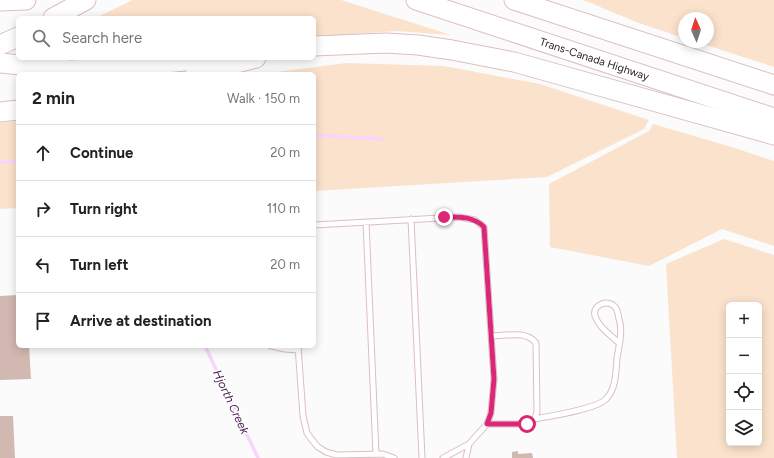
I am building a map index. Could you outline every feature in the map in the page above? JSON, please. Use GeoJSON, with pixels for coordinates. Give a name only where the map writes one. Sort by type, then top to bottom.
{"type":"FeatureCollection","features":[{"type":"Feature","properties":{"kind":"highway"},"geometry":{"type":"LineString","coordinates":[[0,1],[26,0]]}},
{"type":"Feature","properties":{"kind":"highway"},"geometry":{"type":"LineString","coordinates":[[57,16],[86,0]]}},
{"type":"Feature","properties":{"kind":"highway","name":"Trans-Canada Highway"},"geometry":{"type":"LineString","coordinates":[[416,0],[774,118]]}},
{"type":"Feature","properties":{"kind":"highway"},"geometry":{"type":"LineString","coordinates":[[514,0],[774,85]]}},
{"type":"Feature","properties":{"kind":"highway"},"geometry":{"type":"LineString","coordinates":[[0,45],[16,37]]}},
{"type":"Feature","properties":{"kind":"highway"},"geometry":{"type":"LineString","coordinates":[[316,46],[386,43],[452,50],[514,62],[774,135]]}},
{"type":"Feature","properties":{"kind":"highway"},"geometry":{"type":"LineString","coordinates":[[0,63],[71,70],[129,68],[195,60]]}},
{"type":"Feature","properties":{"kind":"highway"},"geometry":{"type":"LineString","coordinates":[[203,72],[248,60]]}},
{"type":"Feature","properties":{"kind":"highway"},"geometry":{"type":"LineString","coordinates":[[0,112],[16,110]]}},
{"type":"Feature","properties":{"kind":"lane"},"geometry":{"type":"LineString","coordinates":[[316,225],[411,219],[468,218],[475,220],[484,227],[494,379],[491,413],[487,424],[469,444],[443,458]]}},
{"type":"Feature","properties":{"kind":"lane"},"geometry":{"type":"LineString","coordinates":[[411,219],[422,458]]}},
{"type":"Feature","properties":{"kind":"lane"},"geometry":{"type":"LineString","coordinates":[[366,222],[376,454]]}},
{"type":"Feature","properties":{"kind":"lane"},"geometry":{"type":"LineString","coordinates":[[487,424],[527,424],[536,419],[592,406],[605,400],[610,393],[614,380],[619,343],[620,321],[614,306],[608,303],[601,304],[596,307],[596,316],[602,328],[619,343]]}},
{"type":"Feature","properties":{"kind":"lane"},"geometry":{"type":"LineString","coordinates":[[492,336],[526,335],[533,338],[536,343],[536,419]]}},
{"type":"Feature","properties":{"kind":"lane"},"geometry":{"type":"LineString","coordinates":[[280,348],[298,348],[303,416],[307,433],[318,447],[326,452],[337,455],[383,454],[394,458]]}},
{"type":"Feature","properties":{"kind":"lane"},"geometry":{"type":"LineString","coordinates":[[466,458],[469,444]]}},
{"type":"Feature","properties":{"kind":"shaded area"},"geometry":{"type":"Polygon","coordinates":[[[133,0],[341,0],[451,35],[396,31],[316,37],[316,16],[99,16],[133,0]]]}},
{"type":"Feature","properties":{"kind":"shaded area"},"geometry":{"type":"Polygon","coordinates":[[[582,0],[774,0],[774,67],[714,48],[714,12],[678,12],[678,36],[637,22],[582,0]]]}},
{"type":"Feature","properties":{"kind":"shaded area"},"geometry":{"type":"Polygon","coordinates":[[[48,60],[124,60],[85,65],[48,60]]]}},
{"type":"Feature","properties":{"kind":"shaded area"},"geometry":{"type":"Polygon","coordinates":[[[346,63],[444,66],[540,84],[649,120],[644,129],[547,177],[316,191],[316,72],[276,72],[346,63]]]}},
{"type":"Feature","properties":{"kind":"shaded area"},"geometry":{"type":"Polygon","coordinates":[[[16,121],[16,208],[0,209],[0,123],[16,121]]]}},
{"type":"Feature","properties":{"kind":"shaded area"},"geometry":{"type":"Polygon","coordinates":[[[653,124],[774,161],[774,246],[722,229],[649,266],[550,247],[549,184],[649,131],[653,124]]]}},
{"type":"Feature","properties":{"kind":"shaded area"},"geometry":{"type":"Polygon","coordinates":[[[724,239],[774,255],[774,458],[677,458],[666,264],[724,239]]]}},
{"type":"Feature","properties":{"kind":"building"},"geometry":{"type":"Polygon","coordinates":[[[16,295],[16,348],[29,348],[31,379],[0,380],[0,296],[16,295]]]}},
{"type":"Feature","properties":{"kind":"building"},"geometry":{"type":"Polygon","coordinates":[[[0,416],[13,416],[15,458],[0,458],[0,416]]]}},
{"type":"Feature","properties":{"kind":"building"},"geometry":{"type":"Polygon","coordinates":[[[518,451],[518,454],[532,453],[533,458],[512,458],[512,452],[518,451]]]}},
{"type":"Feature","properties":{"kind":"waterway"},"geometry":{"type":"LineString","coordinates":[[316,135],[381,139]]}},
{"type":"Feature","properties":{"kind":"waterway","name":"Hjorth Creek"},"geometry":{"type":"LineString","coordinates":[[0,163],[16,161]]}},
{"type":"Feature","properties":{"kind":"waterway","name":"Hjorth Creek"},"geometry":{"type":"LineString","coordinates":[[206,348],[258,458]]}},
{"type":"Feature","properties":{"kind":"route"},"geometry":{"type":"LineString","coordinates":[[444,217],[468,218],[475,220],[484,227],[494,379],[491,413],[487,424],[527,424]]}}]}
